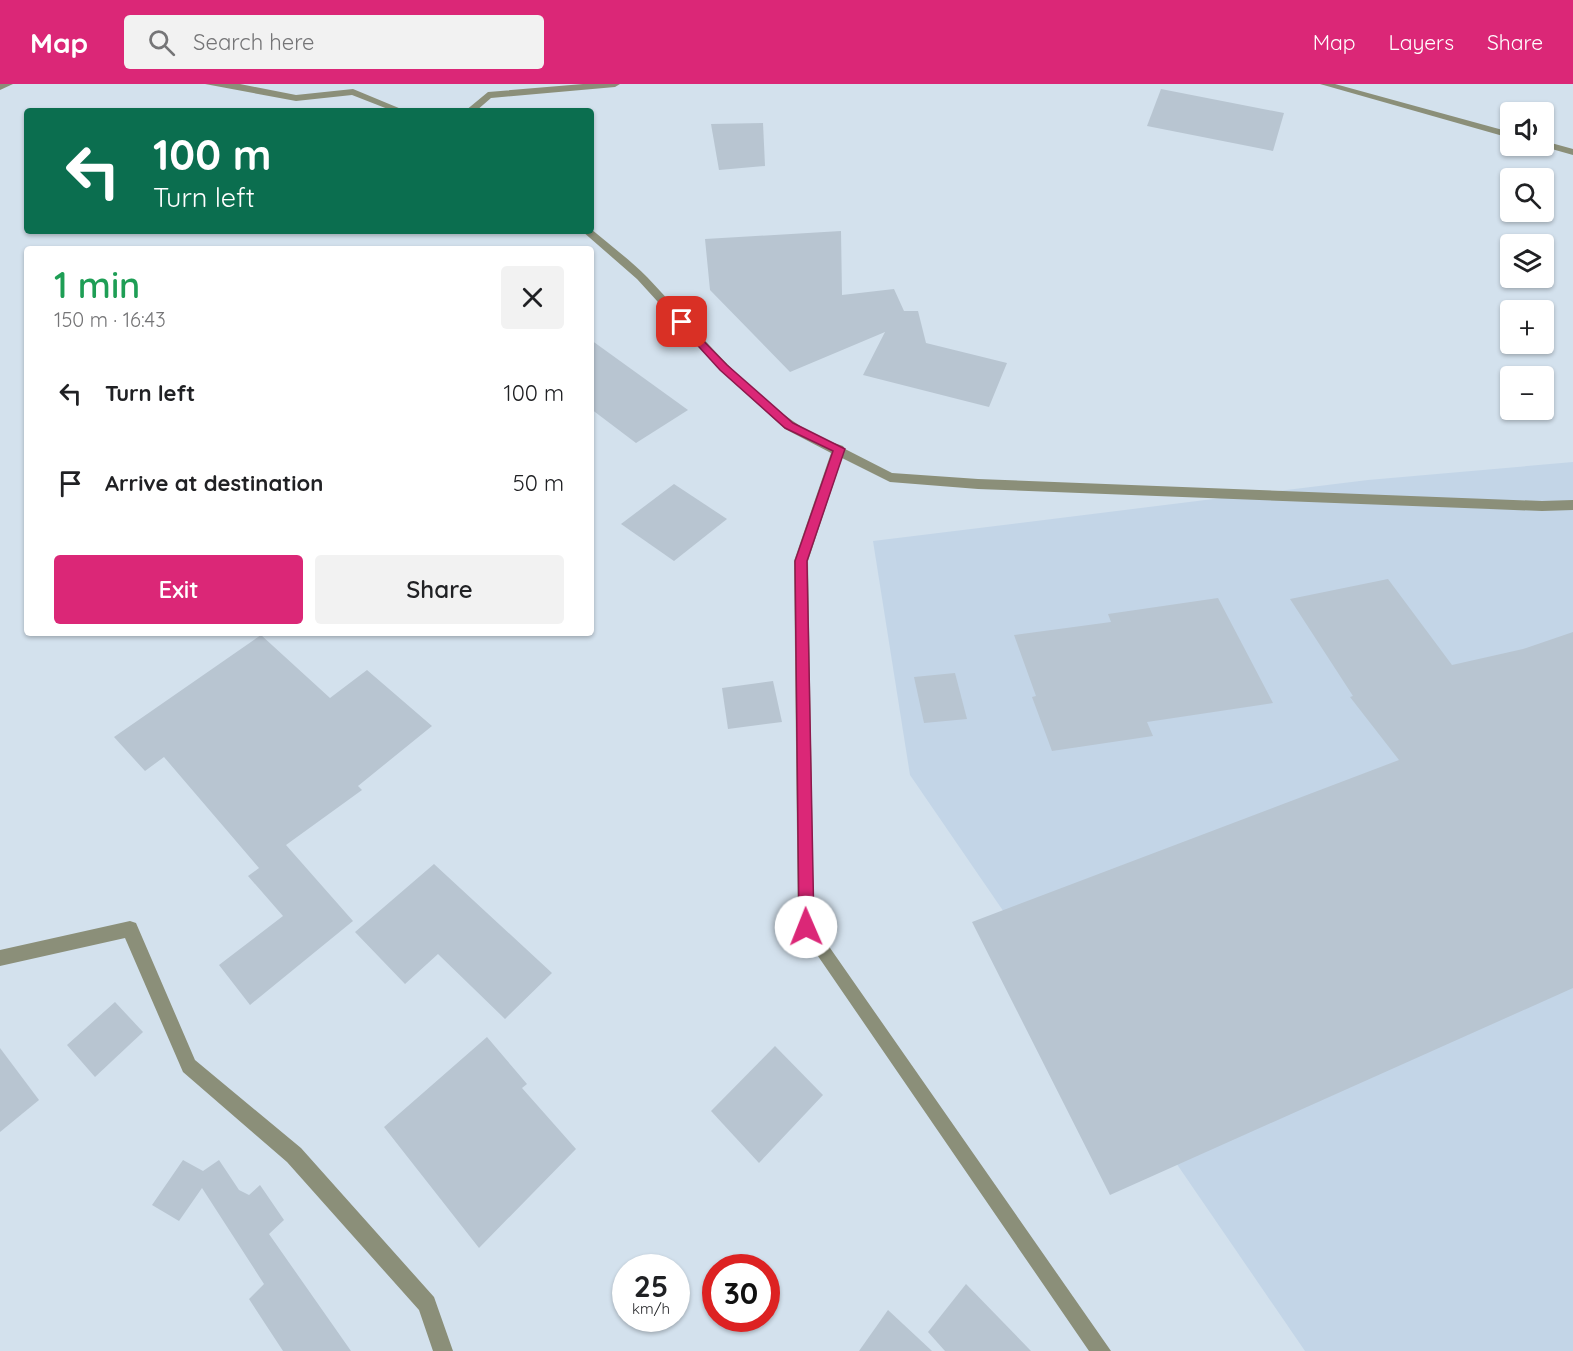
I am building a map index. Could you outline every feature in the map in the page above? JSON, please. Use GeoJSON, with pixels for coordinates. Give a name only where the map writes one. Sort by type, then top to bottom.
{"type":"FeatureCollection","features":[{"type":"Feature","properties":{"kind":"street"},"geometry":{"type":"LineString","coordinates":[[0,87],[8,84]]}},
{"type":"Feature","properties":{"kind":"street"},"geometry":{"type":"LineString","coordinates":[[210,84],[236,86],[296,98],[353,92],[393,108]]}},
{"type":"Feature","properties":{"kind":"street"},"geometry":{"type":"LineString","coordinates":[[473,108],[488,95],[615,84]]}},
{"type":"Feature","properties":{"kind":"street"},"geometry":{"type":"LineString","coordinates":[[1326,84],[1500,132]]}},
{"type":"Feature","properties":{"kind":"street"},"geometry":{"type":"LineString","coordinates":[[1554,147],[1573,152]]}},
{"type":"Feature","properties":{"kind":"street"},"geometry":{"type":"LineString","coordinates":[[590,234],[641,278],[724,367],[789,426],[839,449],[890,477],[978,484],[1542,506],[1573,505]]}},
{"type":"Feature","properties":{"kind":"street"},"geometry":{"type":"LineString","coordinates":[[839,449],[801,561],[806,927],[1101,1351]]}},
{"type":"Feature","properties":{"kind":"street"},"geometry":{"type":"LineString","coordinates":[[0,958],[130,929],[189,1066],[294,1155],[427,1304],[442,1351]]}},
{"type":"Feature","properties":{"kind":"shaded area"},"geometry":{"type":"Polygon","coordinates":[[[1573,462],[1573,1351],[1305,1351],[910,775],[873,541],[1368,480],[1573,462]]]}},
{"type":"Feature","properties":{"kind":"building"},"geometry":{"type":"Polygon","coordinates":[[[1161,89],[1284,113],[1273,151],[1147,126],[1161,89]]]}},
{"type":"Feature","properties":{"kind":"building"},"geometry":{"type":"Polygon","coordinates":[[[763,123],[765,166],[719,170],[711,124],[763,123]]]}},
{"type":"Feature","properties":{"kind":"building"},"geometry":{"type":"Polygon","coordinates":[[[841,231],[842,295],[894,289],[904,311],[918,311],[926,343],[1007,363],[989,407],[863,375],[885,332],[790,372],[710,290],[705,239],[841,231]]]}},
{"type":"Feature","properties":{"kind":"building"},"geometry":{"type":"Polygon","coordinates":[[[594,342],[688,410],[636,443],[594,411],[594,342]]]}},
{"type":"Feature","properties":{"kind":"building"},"geometry":{"type":"Polygon","coordinates":[[[674,484],[727,519],[674,561],[621,524],[674,484]]]}},
{"type":"Feature","properties":{"kind":"building"},"geometry":{"type":"Polygon","coordinates":[[[1388,579],[1452,665],[1523,649],[1573,632],[1573,988],[1110,1195],[972,922],[1399,760],[1350,697],[1353,696],[1290,599],[1388,579]]]}},
{"type":"Feature","properties":{"kind":"building"},"geometry":{"type":"Polygon","coordinates":[[[1218,598],[1273,703],[1147,722],[1153,736],[1052,751],[1032,697],[1036,696],[1014,635],[1111,622],[1108,614],[1218,598]]]}},
{"type":"Feature","properties":{"kind":"building"},"geometry":{"type":"Polygon","coordinates":[[[260,636],[330,698],[367,670],[432,726],[358,786],[362,790],[286,845],[353,921],[250,1005],[219,965],[283,916],[248,876],[259,868],[164,757],[145,771],[114,737],[260,636]]]}},
{"type":"Feature","properties":{"kind":"building"},"geometry":{"type":"Polygon","coordinates":[[[955,673],[967,719],[924,723],[914,677],[955,673]]]}},
{"type":"Feature","properties":{"kind":"building"},"geometry":{"type":"Polygon","coordinates":[[[773,681],[782,722],[728,729],[722,688],[773,681]]]}},
{"type":"Feature","properties":{"kind":"building"},"geometry":{"type":"Polygon","coordinates":[[[434,864],[552,973],[505,1019],[438,954],[405,984],[355,932],[434,864]]]}},
{"type":"Feature","properties":{"kind":"building"},"geometry":{"type":"Polygon","coordinates":[[[115,1002],[143,1032],[95,1077],[67,1045],[115,1002]]]}},
{"type":"Feature","properties":{"kind":"building"},"geometry":{"type":"Polygon","coordinates":[[[487,1037],[527,1084],[522,1088],[576,1149],[479,1248],[384,1127],[487,1037]]]}},
{"type":"Feature","properties":{"kind":"building"},"geometry":{"type":"Polygon","coordinates":[[[775,1046],[823,1095],[759,1163],[711,1111],[775,1046]]]}},
{"type":"Feature","properties":{"kind":"building"},"geometry":{"type":"Polygon","coordinates":[[[0,1048],[39,1100],[0,1132],[0,1048]]]}},
{"type":"Feature","properties":{"kind":"building"},"geometry":{"type":"Polygon","coordinates":[[[183,1160],[203,1171],[219,1160],[239,1190],[249,1195],[260,1185],[284,1220],[269,1234],[351,1351],[283,1351],[249,1299],[264,1284],[202,1188],[179,1221],[152,1205],[183,1160]]]}},
{"type":"Feature","properties":{"kind":"building"},"geometry":{"type":"Polygon","coordinates":[[[966,1284],[1031,1351],[945,1351],[928,1332],[966,1284]]]}},
{"type":"Feature","properties":{"kind":"building"},"geometry":{"type":"Polygon","coordinates":[[[888,1310],[932,1351],[859,1351],[888,1310]]]}},
{"type":"Feature","properties":{"kind":"route"},"geometry":{"type":"LineString","coordinates":[[682,322],[724,367],[789,426],[839,449],[801,561],[806,927]]}}]}
